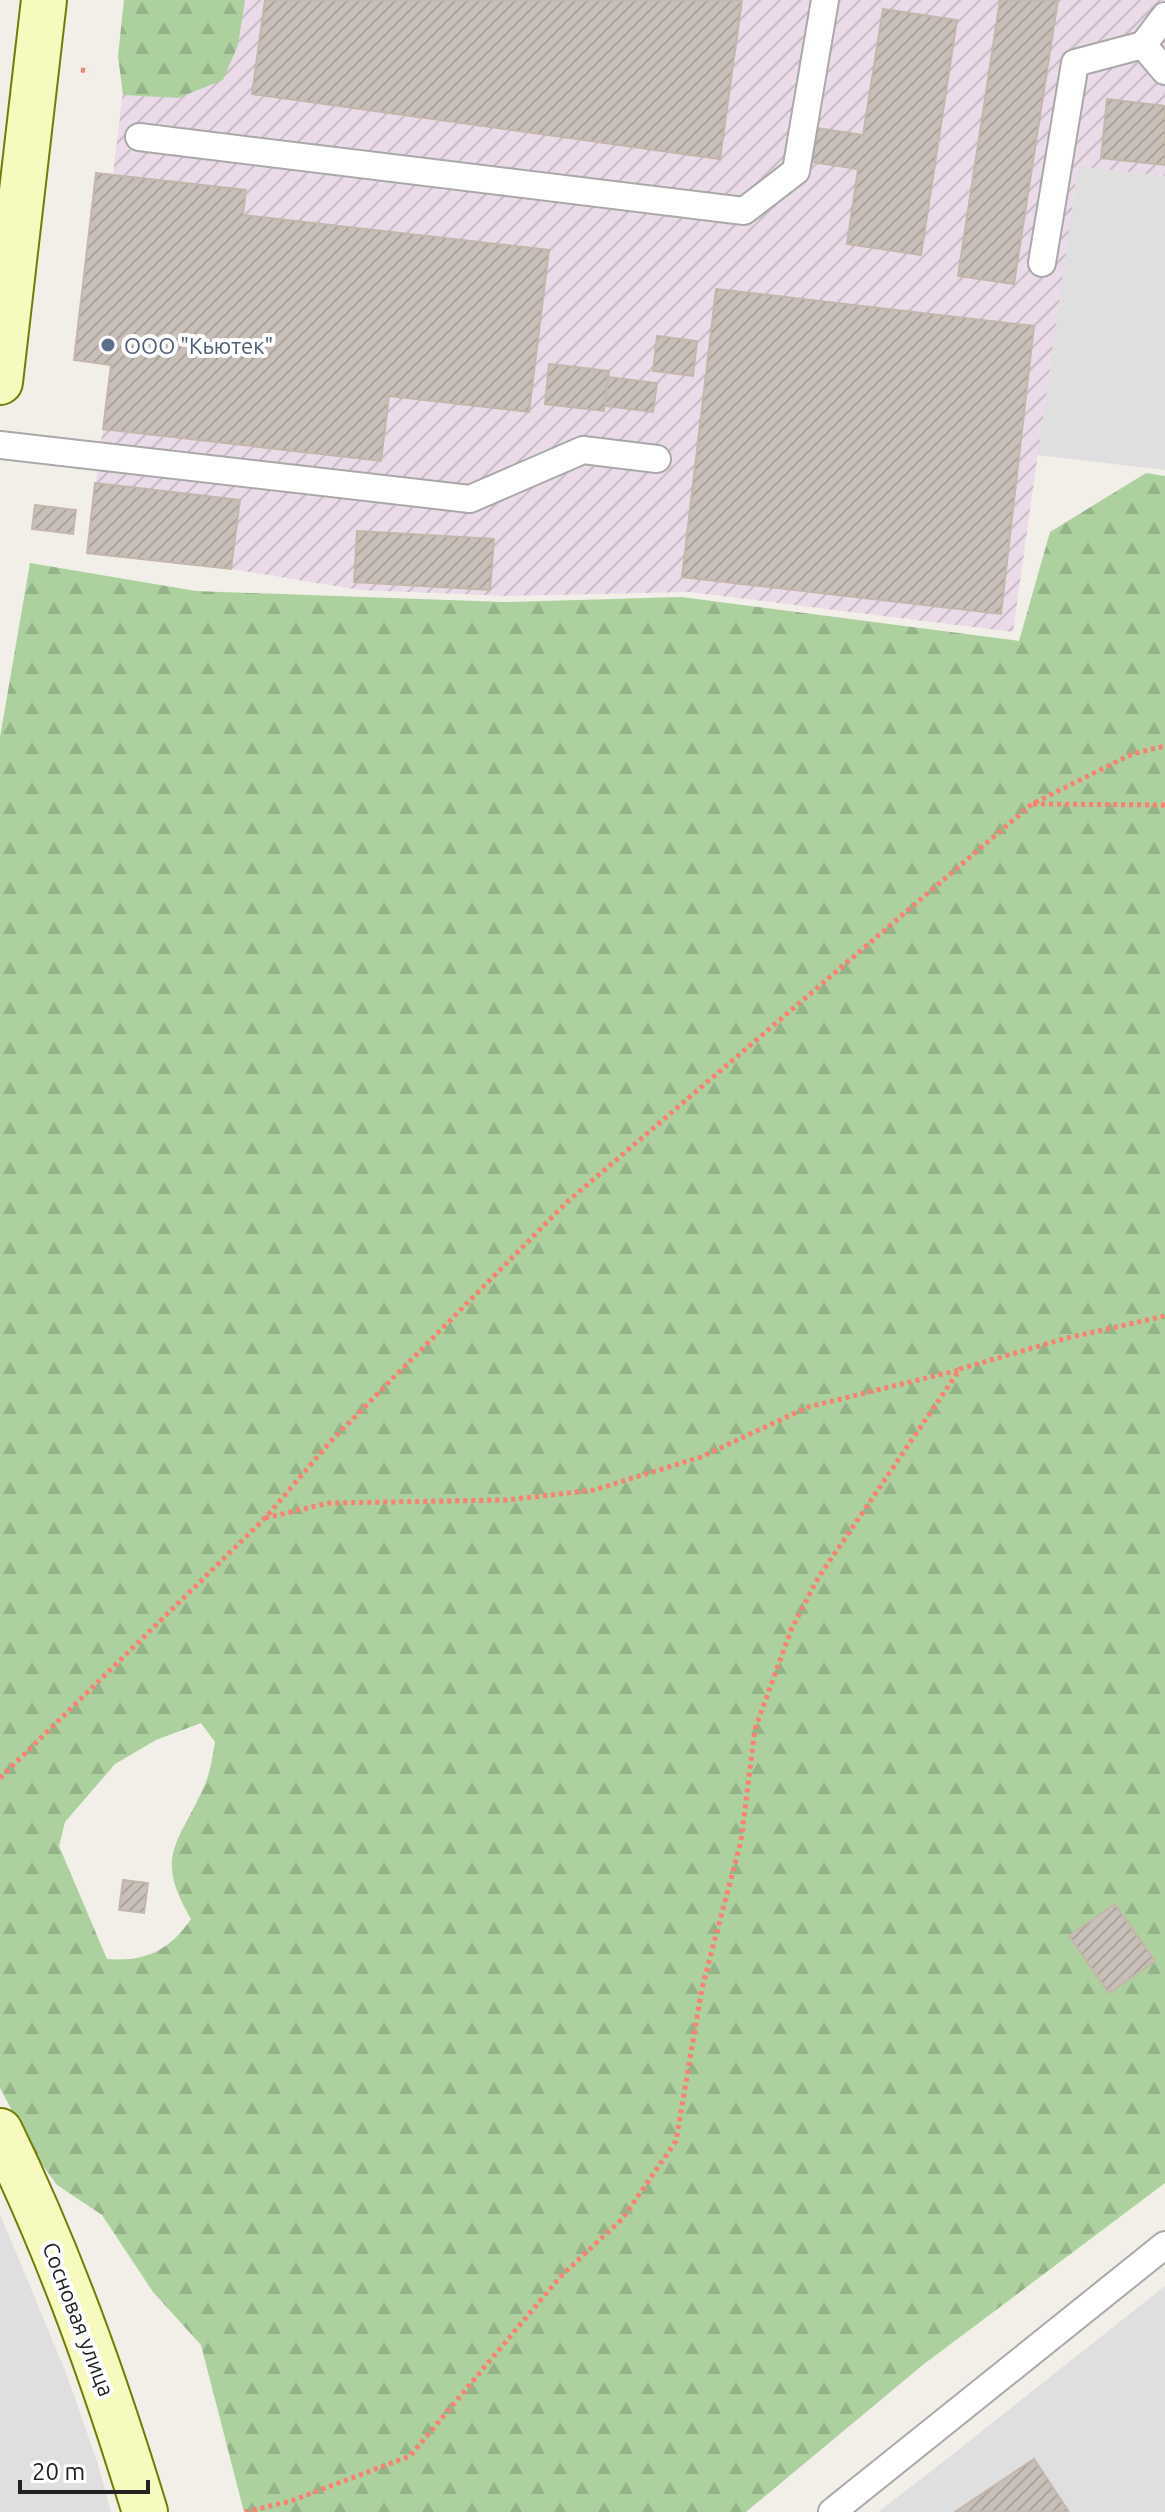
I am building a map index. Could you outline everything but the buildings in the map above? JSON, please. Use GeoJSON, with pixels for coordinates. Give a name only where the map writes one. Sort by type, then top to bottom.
{"type":"FeatureCollection","features":[{"type":"Feature","properties":{"kind":"street"},"geometry":{"type":"LineString","coordinates":[[0,382],[14,136],[44,0]]}},
{"type":"Feature","properties":{"kind":"street","name":"Сосновая улица"},"geometry":{"type":"LineString","coordinates":[[0,2131],[75,2300],[107,2388],[145,2512]]}},
{"type":"Feature","properties":{"kind":"lane"},"geometry":{"type":"LineString","coordinates":[[139,137],[744,211],[796,171],[825,0]]}},
{"type":"Feature","properties":{"kind":"lane"},"geometry":{"type":"LineString","coordinates":[[1042,263],[1075,63],[1143,45],[1165,16]]}},
{"type":"Feature","properties":{"kind":"lane"},"geometry":{"type":"LineString","coordinates":[[1143,45],[1165,71]]}},
{"type":"Feature","properties":{"kind":"lane"},"geometry":{"type":"LineString","coordinates":[[0,445],[470,499],[583,450],[657,459]]}},
{"type":"Feature","properties":{"kind":"lane"},"geometry":{"type":"LineString","coordinates":[[832,2512],[1165,2245]]}},
{"type":"Feature","properties":{"kind":"path"},"geometry":{"type":"LineString","coordinates":[[81,70],[89,71]]}},
{"type":"Feature","properties":{"kind":"path"},"geometry":{"type":"LineString","coordinates":[[0,1778],[265,1518],[330,1442],[567,1202],[1032,804],[1132,754],[1165,746]]}},
{"type":"Feature","properties":{"kind":"path"},"geometry":{"type":"LineString","coordinates":[[1032,804],[1165,805]]}},
{"type":"Feature","properties":{"kind":"path"},"geometry":{"type":"LineString","coordinates":[[265,1518],[329,1503],[506,1500],[594,1490],[701,1457],[808,1407],[960,1369],[1067,1338],[1165,1316]]}},
{"type":"Feature","properties":{"kind":"path"},"geometry":{"type":"LineString","coordinates":[[245,2512],[291,2501],[410,2456],[560,2277],[623,2218],[676,2141],[702,1988],[741,1841],[755,1729],[791,1630],[818,1578],[960,1369]]}},
{"type":"Feature","properties":{"kind":"shaded area"},"geometry":{"type":"Polygon","coordinates":[[[134,0],[1165,0],[1165,176],[1078,166],[1013,632],[690,592],[508,596],[360,590],[231,569],[87,553],[111,365],[74,360],[96,173],[113,174],[134,0]]]}},
{"type":"Feature","properties":{"kind":"shaded area"},"geometry":{"type":"Polygon","coordinates":[[[1078,165],[1165,176],[1165,470],[1037,455],[1078,165]]]}},
{"type":"Feature","properties":{"kind":"shaded area"},"geometry":{"type":"Polygon","coordinates":[[[0,2214],[66,2373],[111,2512],[0,2512],[0,2214]]]}},
{"type":"Feature","properties":{"kind":"shaded area"},"geometry":{"type":"Polygon","coordinates":[[[1165,2286],[1165,2512],[878,2512],[934,2469],[1165,2286]]]}},
{"type":"Feature","properties":{"kind":"green space"},"geometry":{"type":"Polygon","coordinates":[[[124,0],[245,0],[238,45],[223,80],[178,98],[123,95],[118,56],[124,0]]]}},
{"type":"Feature","properties":{"kind":"green space"},"geometry":{"type":"Polygon","coordinates":[[[1146,473],[1165,476],[1165,2183],[924,2364],[746,2512],[244,2512],[201,2345],[153,2292],[102,2215],[57,2185],[36,2156],[0,2088],[0,737],[30,563],[196,591],[504,602],[681,597],[1019,641],[1050,532],[1146,473]],[[201,1723],[156,1740],[115,1764],[65,1822],[59,1846],[107,1959],[133,1959],[155,1952],[174,1939],[191,1919],[174,1881],[173,1853],[207,1779],[215,1742],[201,1723]]]}},
{"type":"Feature","properties":{"kind":"place","name":"ООО \"Кьютек\""},"geometry":{"type":"Point","coordinates":[108,345]}}]}
